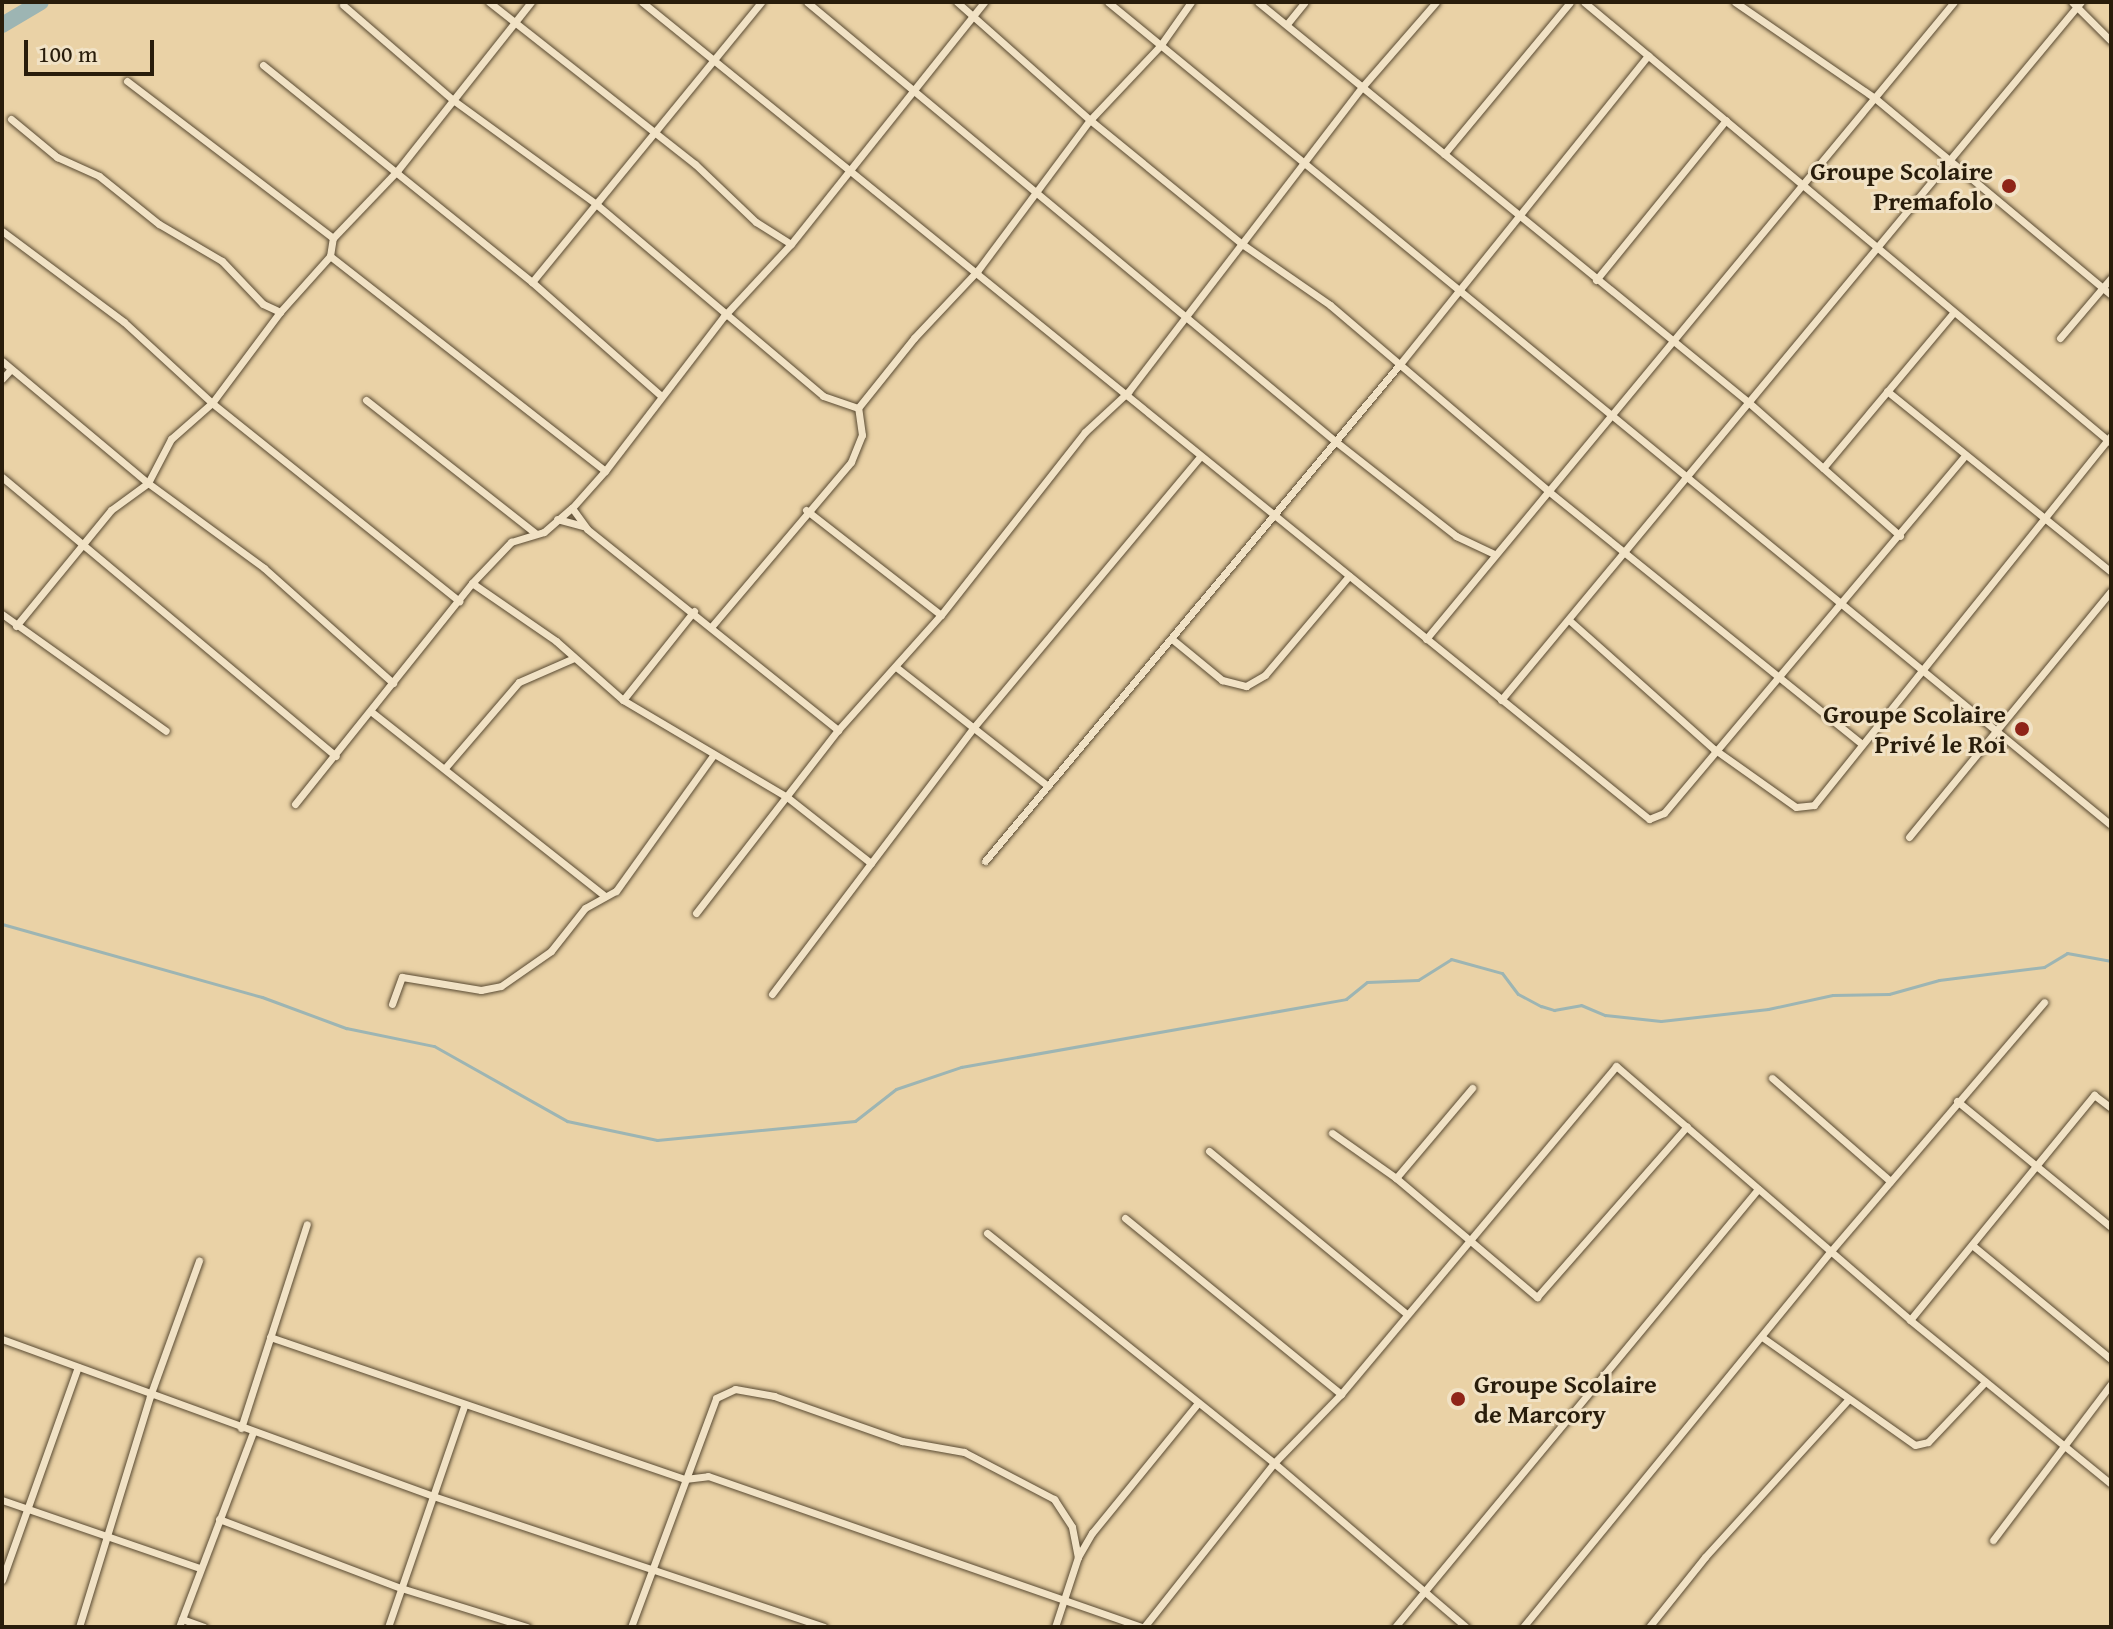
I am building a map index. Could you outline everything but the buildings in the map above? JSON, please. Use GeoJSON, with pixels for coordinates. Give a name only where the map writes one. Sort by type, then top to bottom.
{"type":"FeatureCollection","features":[{"type":"Feature","properties":{"kind":"street"},"geometry":{"type":"LineString","coordinates":[[489,2],[652,132],[756,222],[791,244]]}},
{"type":"Feature","properties":{"kind":"street"},"geometry":{"type":"LineString","coordinates":[[16,626],[86,545],[111,510],[148,483],[171,439],[212,403],[280,312],[330,256],[333,238],[397,171],[531,2]]}},
{"type":"Feature","properties":{"kind":"street"},"geometry":{"type":"LineString","coordinates":[[642,2],[848,174],[978,270],[1034,322],[1128,392],[1200,457],[1277,512],[1349,576],[1649,819],[1664,813],[1714,749],[1841,608],[1965,456]]}},
{"type":"Feature","properties":{"kind":"street"},"geometry":{"type":"LineString","coordinates":[[532,282],[761,2]]}},
{"type":"Feature","properties":{"kind":"street"},"geometry":{"type":"LineString","coordinates":[[807,2],[1335,441],[1456,536],[1494,554]]}},
{"type":"Feature","properties":{"kind":"street"},"geometry":{"type":"LineString","coordinates":[[957,2],[1090,120],[1242,244],[1330,305],[1547,490],[1861,743]]}},
{"type":"Feature","properties":{"kind":"street"},"geometry":{"type":"LineString","coordinates":[[295,804],[373,713],[472,583],[511,542],[536,534],[572,508],[605,471],[660,395],[724,316],[791,244],[984,2]]}},
{"type":"Feature","properties":{"kind":"street"},"geometry":{"type":"LineString","coordinates":[[1108,2],[1302,165],[1461,288],[1841,608],[2111,825]]}},
{"type":"Feature","properties":{"kind":"street"},"geometry":{"type":"LineString","coordinates":[[712,626],[859,449],[858,408],[914,338],[978,270],[1037,196],[1090,120],[1160,46],[1191,2]]}},
{"type":"Feature","properties":{"kind":"street"},"geometry":{"type":"LineString","coordinates":[[1258,2],[1747,401],[1900,536]]}},
{"type":"Feature","properties":{"kind":"street"},"geometry":{"type":"LineString","coordinates":[[1287,24],[1305,2]]}},
{"type":"Feature","properties":{"kind":"street"},"geometry":{"type":"LineString","coordinates":[[696,913],[838,730],[941,615],[1085,432],[1128,392],[1363,86],[1436,2]]}},
{"type":"Feature","properties":{"kind":"street"},"geometry":{"type":"LineString","coordinates":[[1444,154],[1570,2]]}},
{"type":"Feature","properties":{"kind":"street"},"geometry":{"type":"LineString","coordinates":[[1569,620],[1714,749],[1796,807],[1814,805],[2043,516],[2110,439],[1952,314],[1584,2]]}},
{"type":"Feature","properties":{"kind":"street"},"geometry":{"type":"LineString","coordinates":[[1735,2],[1876,99],[2111,295]]}},
{"type":"Feature","properties":{"kind":"street"},"geometry":{"type":"LineString","coordinates":[[1426,639],[1954,2]]}},
{"type":"Feature","properties":{"kind":"street"},"geometry":{"type":"LineString","coordinates":[[1501,700],[2077,4],[2111,41]]}},
{"type":"Feature","properties":{"kind":"street"},"geometry":{"type":"LineString","coordinates":[[343,5],[453,100],[596,204],[724,316],[823,396],[858,408]]}},
{"type":"Feature","properties":{"kind":"street"},"geometry":{"type":"LineString","coordinates":[[985,861],[1400,364],[1648,55]]}},
{"type":"Feature","properties":{"kind":"street"},"geometry":{"type":"LineString","coordinates":[[263,65],[532,282],[660,395]]}},
{"type":"Feature","properties":{"kind":"street"},"geometry":{"type":"LineString","coordinates":[[127,81],[333,238]]}},
{"type":"Feature","properties":{"kind":"street"},"geometry":{"type":"LineString","coordinates":[[11,119],[57,157],[99,176],[159,224],[222,261],[263,304],[280,312]]}},
{"type":"Feature","properties":{"kind":"street"},"geometry":{"type":"LineString","coordinates":[[1596,280],[1726,120]]}},
{"type":"Feature","properties":{"kind":"street"},"geometry":{"type":"LineString","coordinates":[[2,231],[124,322],[212,403],[459,601]]}},
{"type":"Feature","properties":{"kind":"street"},"geometry":{"type":"LineString","coordinates":[[330,256],[605,471]]}},
{"type":"Feature","properties":{"kind":"street"},"geometry":{"type":"LineString","coordinates":[[2060,338],[2111,278]]}},
{"type":"Feature","properties":{"kind":"street"},"geometry":{"type":"LineString","coordinates":[[1823,468],[1952,314]]}},
{"type":"Feature","properties":{"kind":"street"},"geometry":{"type":"LineString","coordinates":[[2,361],[148,483],[264,568],[393,683]]}},
{"type":"Feature","properties":{"kind":"street"},"geometry":{"type":"LineString","coordinates":[[2,379],[11,369]]}},
{"type":"Feature","properties":{"kind":"street"},"geometry":{"type":"LineString","coordinates":[[1887,391],[2111,572]]}},
{"type":"Feature","properties":{"kind":"street"},"geometry":{"type":"LineString","coordinates":[[366,400],[536,534]]}},
{"type":"Feature","properties":{"kind":"street"},"geometry":{"type":"LineString","coordinates":[[772,994],[974,727],[1200,457]]}},
{"type":"Feature","properties":{"kind":"street"},"geometry":{"type":"LineString","coordinates":[[2,477],[336,756]]}},
{"type":"Feature","properties":{"kind":"street"},"geometry":{"type":"LineString","coordinates":[[572,508],[584,526],[694,611],[838,730]]}},
{"type":"Feature","properties":{"kind":"street"},"geometry":{"type":"LineString","coordinates":[[806,510],[941,615]]}},
{"type":"Feature","properties":{"kind":"street"},"geometry":{"type":"LineString","coordinates":[[557,519],[584,526]]}},
{"type":"Feature","properties":{"kind":"street"},"geometry":{"type":"LineString","coordinates":[[1172,639],[1222,680],[1246,686],[1265,675],[1349,576]]}},
{"type":"Feature","properties":{"kind":"street"},"geometry":{"type":"LineString","coordinates":[[472,583],[574,658],[623,700],[787,797],[871,863]]}},
{"type":"Feature","properties":{"kind":"street"},"geometry":{"type":"LineString","coordinates":[[1909,837],[2111,591]]}},
{"type":"Feature","properties":{"kind":"street"},"geometry":{"type":"LineString","coordinates":[[623,700],[694,611]]}},
{"type":"Feature","properties":{"kind":"street"},"geometry":{"type":"LineString","coordinates":[[2,614],[166,731]]}},
{"type":"Feature","properties":{"kind":"street"},"geometry":{"type":"LineString","coordinates":[[445,768],[519,682],[574,658]]}},
{"type":"Feature","properties":{"kind":"street"},"geometry":{"type":"LineString","coordinates":[[896,667],[1048,786]]}},
{"type":"Feature","properties":{"kind":"street"},"geometry":{"type":"LineString","coordinates":[[373,713],[605,896]]}},
{"type":"Feature","properties":{"kind":"street"},"geometry":{"type":"LineString","coordinates":[[392,1004],[402,977],[468,989],[501,986],[551,951],[585,908],[616,891],[714,754]]}},
{"type":"Feature","properties":{"kind":"street"},"geometry":{"type":"LineString","coordinates":[[1523,1627],[1830,1252],[2044,1002]]}},
{"type":"Feature","properties":{"kind":"street"},"geometry":{"type":"LineString","coordinates":[[270,1337],[464,1406],[685,1479],[708,1476],[1143,1627],[1274,1463],[1341,1394],[1616,1066],[1910,1320],[2111,1484]]}},
{"type":"Feature","properties":{"kind":"street"},"geometry":{"type":"LineString","coordinates":[[1772,1078],[1890,1181]]}},
{"type":"Feature","properties":{"kind":"street"},"geometry":{"type":"LineString","coordinates":[[1396,1178],[1472,1088]]}},
{"type":"Feature","properties":{"kind":"street"},"geometry":{"type":"LineString","coordinates":[[1910,1320],[2094,1095],[2111,1108]]}},
{"type":"Feature","properties":{"kind":"street"},"geometry":{"type":"LineString","coordinates":[[1957,1101],[2110,1224]]}},
{"type":"Feature","properties":{"kind":"street"},"geometry":{"type":"LineString","coordinates":[[1332,1133],[1396,1178],[1537,1297],[1687,1126]]}},
{"type":"Feature","properties":{"kind":"street"},"geometry":{"type":"LineString","coordinates":[[1209,1151],[1407,1314]]}},
{"type":"Feature","properties":{"kind":"street"},"geometry":{"type":"LineString","coordinates":[[1395,1627],[1422,1589],[1758,1189]]}},
{"type":"Feature","properties":{"kind":"street"},"geometry":{"type":"LineString","coordinates":[[1125,1218],[1341,1394]]}},
{"type":"Feature","properties":{"kind":"street"},"geometry":{"type":"LineString","coordinates":[[241,1428],[307,1224]]}},
{"type":"Feature","properties":{"kind":"street"},"geometry":{"type":"LineString","coordinates":[[987,1233],[1274,1463],[1466,1627]]}},
{"type":"Feature","properties":{"kind":"street"},"geometry":{"type":"LineString","coordinates":[[1972,1245],[2111,1359]]}},
{"type":"Feature","properties":{"kind":"street"},"geometry":{"type":"LineString","coordinates":[[79,1627],[110,1537],[150,1396],[199,1261]]}},
{"type":"Feature","properties":{"kind":"street"},"geometry":{"type":"LineString","coordinates":[[1762,1337],[1847,1401],[1915,1445],[1928,1442],[1985,1382]]}},
{"type":"Feature","properties":{"kind":"street"},"geometry":{"type":"LineString","coordinates":[[2,1339],[150,1396],[433,1496],[651,1572],[824,1627]]}},
{"type":"Feature","properties":{"kind":"street"},"geometry":{"type":"LineString","coordinates":[[2,1580],[31,1510],[78,1367]]}},
{"type":"Feature","properties":{"kind":"street"},"geometry":{"type":"LineString","coordinates":[[1993,1540],[2111,1384]]}},
{"type":"Feature","properties":{"kind":"street"},"geometry":{"type":"LineString","coordinates":[[631,1627],[716,1398],[735,1389],[774,1396],[902,1441],[977,1458],[1054,1499],[1072,1527],[1078,1557]]}},
{"type":"Feature","properties":{"kind":"street"},"geometry":{"type":"LineString","coordinates":[[1649,1627],[1705,1557],[1847,1401]]}},
{"type":"Feature","properties":{"kind":"street"},"geometry":{"type":"LineString","coordinates":[[1055,1627],[1078,1557],[1198,1403]]}},
{"type":"Feature","properties":{"kind":"street"},"geometry":{"type":"LineString","coordinates":[[388,1627],[464,1406]]}},
{"type":"Feature","properties":{"kind":"street"},"geometry":{"type":"LineString","coordinates":[[204,1627],[180,1623],[253,1432]]}},
{"type":"Feature","properties":{"kind":"street"},"geometry":{"type":"LineString","coordinates":[[2,1500],[200,1568]]}},
{"type":"Feature","properties":{"kind":"street"},"geometry":{"type":"LineString","coordinates":[[219,1519],[401,1588],[527,1627]]}},
{"type":"Feature","properties":{"kind":"waterway"},"geometry":{"type":"LineString","coordinates":[[2,25],[41,2]]}},
{"type":"Feature","properties":{"kind":"waterway"},"geometry":{"type":"LineString","coordinates":[[2,924],[262,997],[346,1028],[434,1046],[567,1121],[657,1140],[855,1121],[896,1089],[961,1067],[1346,999],[1367,982],[1418,980],[1451,959],[1502,973],[1518,994],[1554,1010],[1581,1005],[1605,1015],[1661,1021],[1768,1009],[1833,995],[1889,994],[1939,980],[2044,967],[2067,953],[2111,961]]}},
{"type":"Feature","properties":{"kind":"place","name":"Groupe Scolaire Premafolo"},"geometry":{"type":"Point","coordinates":[2009,186]}},
{"type":"Feature","properties":{"kind":"place","name":"Groupe Scolaire Privé le Roi"},"geometry":{"type":"Point","coordinates":[2022,729]}},
{"type":"Feature","properties":{"kind":"place","name":"Groupe Scolaire de Marcory"},"geometry":{"type":"Point","coordinates":[1458,1399]}}]}
